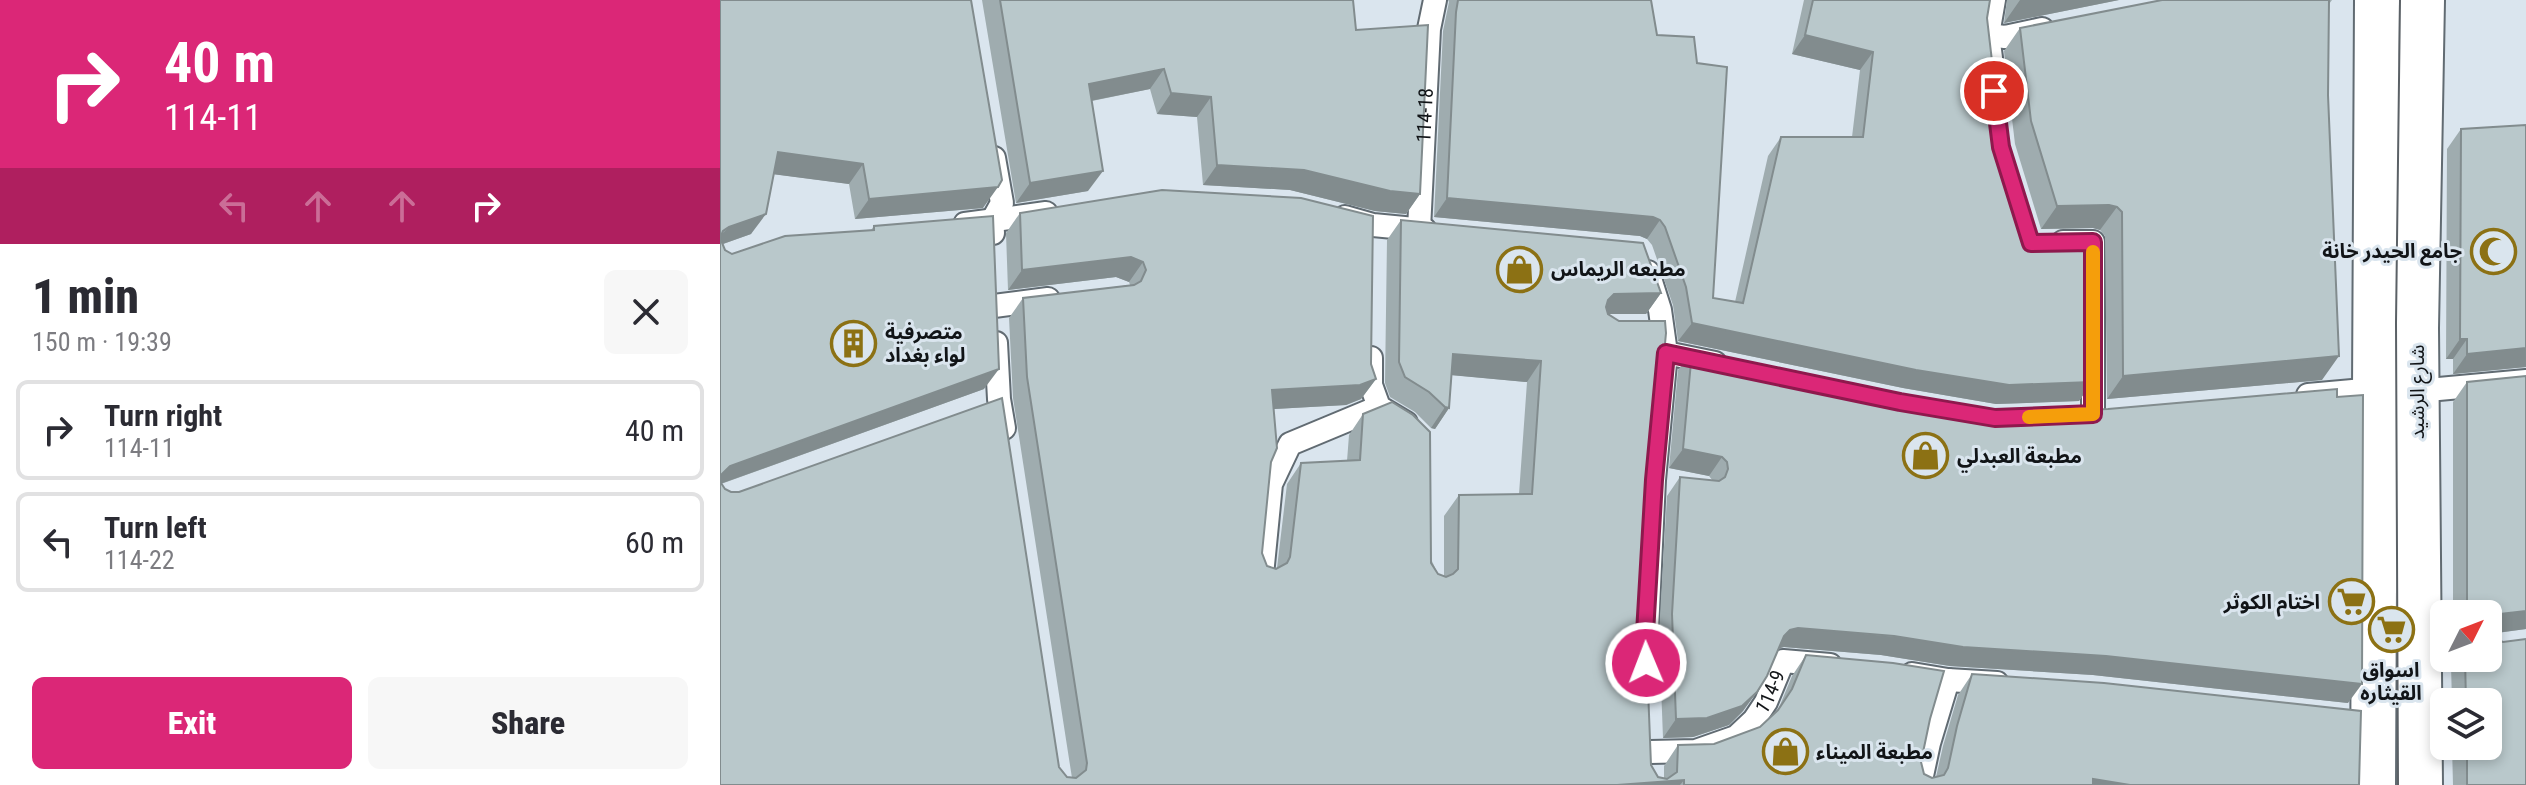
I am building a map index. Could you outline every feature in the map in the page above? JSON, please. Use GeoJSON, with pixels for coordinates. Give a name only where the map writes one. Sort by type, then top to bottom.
{"type":"FeatureCollection","features":[{"type":"Feature","properties":{"kind":"street","name":"شارع الرشيد"},"geometry":{"type":"LineString","coordinates":[[2377,0],[2396,390],[2430,640]]}},
{"type":"Feature","properties":{"kind":"street","name":"شارع الرشيد"},"geometry":{"type":"LineString","coordinates":[[2373,785],[2366,719],[2418,156],[2422,0]]}},
{"type":"Feature","properties":{"kind":"street","name":"شارع الرشيد"},"geometry":{"type":"LineString","coordinates":[[2420,785],[2430,672]]}},
{"type":"Feature","properties":{"kind":"lane","name":"114-18"},"geometry":{"type":"LineString","coordinates":[[1419,229],[1429,29],[1435,0]]}},
{"type":"Feature","properties":{"kind":"lane"},"geometry":{"type":"LineString","coordinates":[[1989,3],[1988,35],[1993,77]]}},
{"type":"Feature","properties":{"kind":"lane"},"geometry":{"type":"LineString","coordinates":[[1988,35],[2005,37],[2067,25]]}},
{"type":"Feature","properties":{"kind":"lane"},"geometry":{"type":"LineString","coordinates":[[991,140],[1002,203],[992,221],[993,250]]}},
{"type":"Feature","properties":{"kind":"lane"},"geometry":{"type":"LineString","coordinates":[[946,225],[1068,209]]}},
{"type":"Feature","properties":{"kind":"lane"},"geometry":{"type":"LineString","coordinates":[[1331,213],[1372,233],[1419,229],[1447,232]]}},
{"type":"Feature","properties":{"kind":"lane"},"geometry":{"type":"LineString","coordinates":[[2046,243],[2093,242],[2101,413],[2065,415]]}},
{"type":"Feature","properties":{"kind":"lane"},"geometry":{"type":"LineString","coordinates":[[1639,250],[1655,294],[1666,353],[1662,481],[1645,633],[1647,678]]}},
{"type":"Feature","properties":{"kind":"lane"},"geometry":{"type":"LineString","coordinates":[[993,278],[992,402],[1006,445]]}},
{"type":"Feature","properties":{"kind":"lane"},"geometry":{"type":"LineString","coordinates":[[994,306],[1072,297]]}},
{"type":"Feature","properties":{"kind":"lane"},"geometry":{"type":"LineString","coordinates":[[1635,328],[1663,328]]}},
{"type":"Feature","properties":{"kind":"lane"},"geometry":{"type":"LineString","coordinates":[[1371,337],[1371,385],[1379,407],[1408,424],[1419,435]]}},
{"type":"Feature","properties":{"kind":"lane"},"geometry":{"type":"LineString","coordinates":[[1666,353],[1728,366]]}},
{"type":"Feature","properties":{"kind":"lane"},"geometry":{"type":"LineString","coordinates":[[2281,398],[2526,381]]}},
{"type":"Feature","properties":{"kind":"lane"},"geometry":{"type":"LineString","coordinates":[[1262,575],[1271,484],[1290,444],[1379,407]]}},
{"type":"Feature","properties":{"kind":"lane","name":"114-9"},"geometry":{"type":"LineString","coordinates":[[1650,754],[1696,751],[1736,737],[1760,711],[1783,661],[1852,666]]}},
{"type":"Feature","properties":{"kind":"lane"},"geometry":{"type":"LineString","coordinates":[[1893,671],[1948,680],[2012,684]]}},
{"type":"Feature","properties":{"kind":"lane"},"geometry":{"type":"LineString","coordinates":[[1920,785],[1948,680]]}},
{"type":"Feature","properties":{"kind":"building"},"geometry":{"type":"Polygon","coordinates":[[[720,0],[971,0],[1002,180],[998,187],[869,199],[863,164],[778,152],[766,214],[729,227],[720,238],[720,0]]]}},
{"type":"Feature","properties":{"kind":"building"},"geometry":{"type":"Polygon","coordinates":[[[1000,0],[1353,0],[1356,30],[1428,25],[1420,194],[1390,191],[1304,170],[1217,165],[1211,97],[1171,93],[1164,69],[1089,84],[1103,171],[1030,183],[1000,0]]]}},
{"type":"Feature","properties":{"kind":"building"},"geometry":{"type":"Polygon","coordinates":[[[1458,0],[1651,0],[1657,35],[1694,37],[1697,63],[1727,67],[1713,298],[1743,303],[1781,137],[1863,137],[1873,52],[1805,35],[1813,0],[1990,0],[1987,18],[2000,130],[2031,229],[2044,238],[2092,238],[2092,382],[2009,385],[1916,370],[1692,323],[1686,287],[1660,220],[1447,198],[1458,0]]]}},
{"type":"Feature","properties":{"kind":"building"},"geometry":{"type":"Polygon","coordinates":[[[2162,0],[2329,0],[2328,95],[2339,356],[2123,376],[2122,212],[2109,205],[2057,206],[2031,121],[2020,28],[2162,0]]]}},
{"type":"Feature","properties":{"kind":"building","name":"جامع الحيدر خانة"},"geometry":{"type":"Polygon","coordinates":[[[2526,125],[2526,348],[2467,354],[2467,339],[2460,339],[2461,129],[2526,125]]]}},
{"type":"Feature","properties":{"kind":"building"},"geometry":{"type":"Polygon","coordinates":[[[1162,190],[1301,198],[1373,216],[1371,364],[1376,379],[1360,385],[1272,390],[1277,448],[1271,462],[1262,553],[1267,566],[1276,569],[1287,563],[1290,557],[1301,463],[1360,460],[1363,414],[1392,402],[1413,415],[1430,432],[1431,563],[1438,574],[1446,577],[1458,569],[1459,495],[1532,494],[1541,361],[1453,354],[1449,408],[1405,377],[1399,362],[1401,220],[1643,243],[1661,293],[1614,294],[1606,307],[1608,314],[1619,321],[1665,321],[1645,612],[1651,765],[1658,777],[1667,779],[1677,772],[1678,745],[1714,744],[1760,727],[1778,710],[1792,689],[1806,655],[1944,671],[1921,762],[1924,774],[1932,778],[1944,775],[1948,768],[1972,674],[2104,683],[2361,711],[2359,785],[2130,785],[2093,779],[2093,785],[1684,785],[1684,780],[1617,785],[720,785],[720,238],[725,250],[732,254],[785,236],[874,230],[874,226],[993,216],[999,369],[730,466],[721,475],[721,483],[731,492],[739,492],[1002,398],[1059,767],[1067,777],[1076,778],[1086,770],[1087,763],[1027,377],[1023,298],[1134,285],[1141,281],[1146,270],[1143,262],[1131,257],[1022,270],[1020,213],[1162,190]]]}},
{"type":"Feature","properties":{"kind":"building"},"geometry":{"type":"Polygon","coordinates":[[[1692,351],[1911,397],[2006,413],[2108,409],[2337,389],[2337,397],[2363,395],[2362,684],[2106,656],[1963,647],[1894,636],[1798,628],[1784,636],[1767,676],[1757,692],[1742,706],[1707,718],[1676,719],[1672,614],[1680,477],[1719,481],[1728,469],[1722,457],[1683,449],[1692,351]]]}},
{"type":"Feature","properties":{"kind":"building"},"geometry":{"type":"Polygon","coordinates":[[[2526,376],[2526,611],[2502,614],[2502,600],[2467,600],[2467,382],[2526,376]]]}},
{"type":"Feature","properties":{"kind":"building"},"geometry":{"type":"Polygon","coordinates":[[[2526,639],[2526,785],[2467,785],[2467,760],[2502,760],[2502,688],[2466,688],[2465,672],[2502,672],[2502,642],[2526,639]]]}},
{"type":"Feature","properties":{"kind":"tram line"},"geometry":{"type":"LineString","coordinates":[[2398,785],[2396,323],[2400,0]]}},
{"type":"Feature","properties":{"kind":"slow traffic"},"geometry":{"type":"LineString","coordinates":[[2029,417],[2093,414],[2093,252]]}},
{"type":"Feature","properties":{"kind":"place","name":"جامع الحيدر خانة"},"geometry":{"type":"Point","coordinates":[2493,251]}},
{"type":"Feature","properties":{"kind":"place","name":"مطبعه الريماس"},"geometry":{"type":"Point","coordinates":[1520,269]}},
{"type":"Feature","properties":{"kind":"place","name":"متصرفية لواء بغداد"},"geometry":{"type":"Point","coordinates":[854,343]}},
{"type":"Feature","properties":{"kind":"place","name":"مطبعة العبدلي"},"geometry":{"type":"Point","coordinates":[1926,456]}},
{"type":"Feature","properties":{"kind":"place","name":"اختام الكوثر"},"geometry":{"type":"Point","coordinates":[2351,602]}},
{"type":"Feature","properties":{"kind":"place","name":"اسواق القيثاره"},"geometry":{"type":"Point","coordinates":[2391,630]}},
{"type":"Feature","properties":{"kind":"place","name":"مطبعة الميناء"},"geometry":{"type":"Point","coordinates":[1785,752]}},
{"type":"Feature","properties":{"kind":"route"},"geometry":{"type":"LineString","coordinates":[[1646,663],[1654,480],[1666,353],[1900,402],[1995,418],[2093,414],[2093,242],[2031,243],[2001,147],[1994,91]]}}]}
